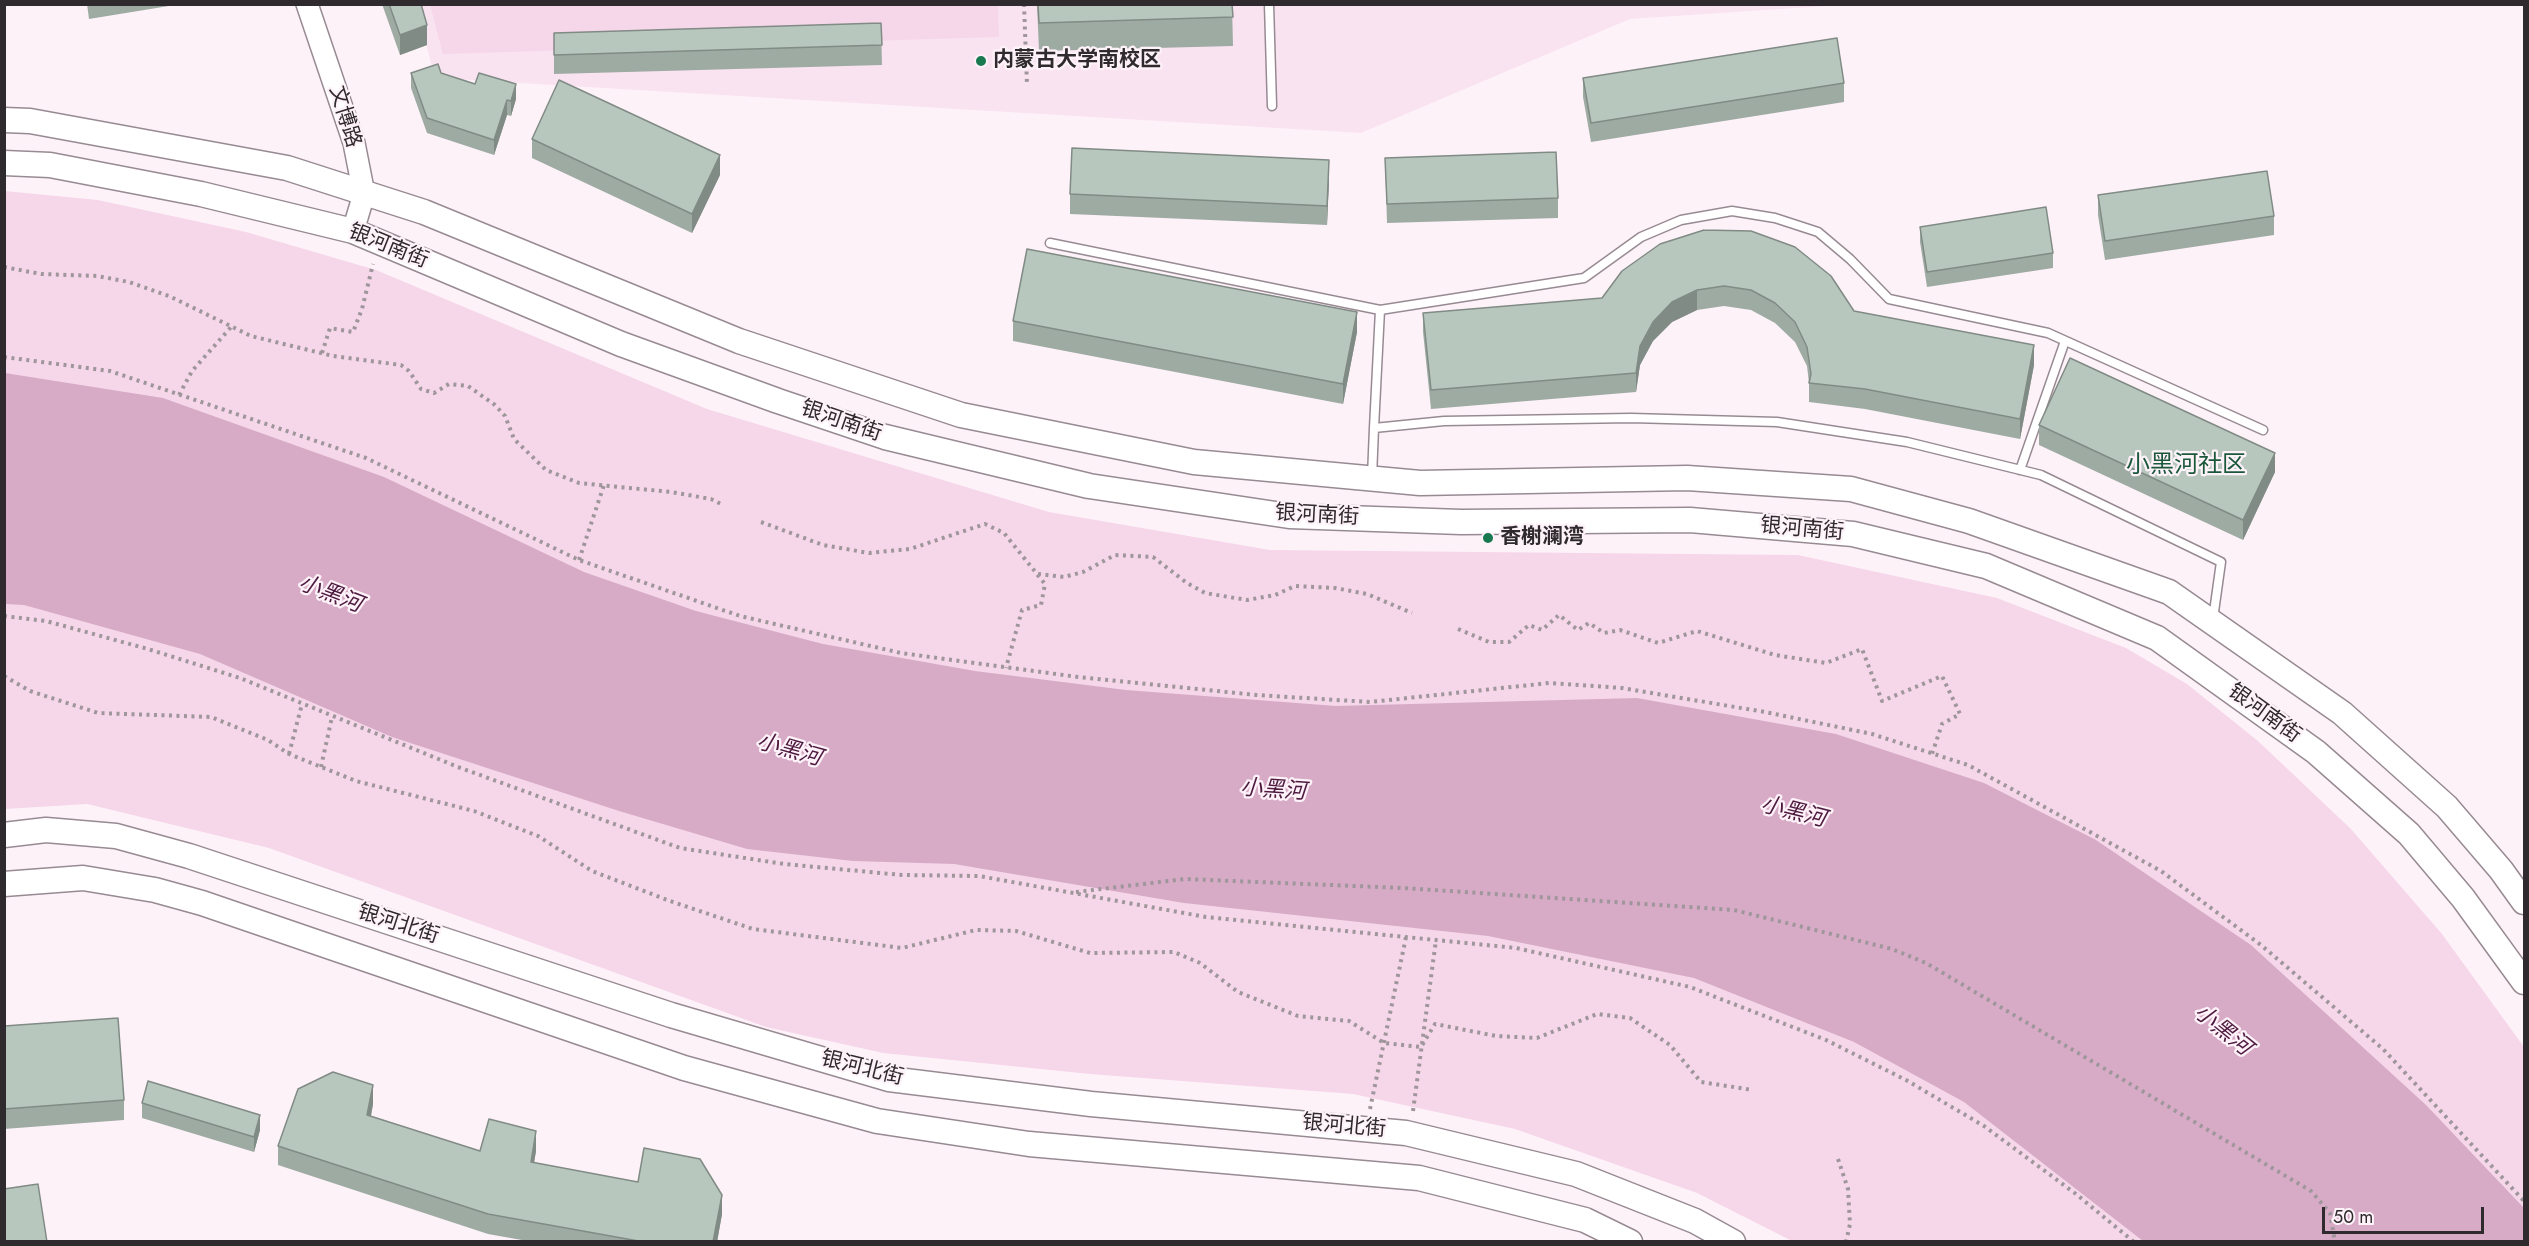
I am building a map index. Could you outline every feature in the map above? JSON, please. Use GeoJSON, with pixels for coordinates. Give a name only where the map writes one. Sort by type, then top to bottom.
{"type":"FeatureCollection","features":[{"type":"Feature","properties":{"kind":"main road","name":"银河南街"},"geometry":{"type":"LineString","coordinates":[[4,120],[30,121],[287,168],[424,212],[739,341],[961,415],[1194,462],[1420,483],[1687,478],[1851,489],[1969,520],[2169,592],[2213,622],[2351,721],[2447,807],[2501,870],[2524,902]]}},
{"type":"Feature","properties":{"kind":"main road","name":"银河南街"},"geometry":{"type":"LineString","coordinates":[[4,163],[50,165],[201,194],[353,231],[621,344],[789,404],[885,437],[1089,486],[1289,516],[1461,522],[1690,520],[1854,534],[1986,566],[2157,638],[2316,752],[2409,834],[2463,898],[2524,982]]}},
{"type":"Feature","properties":{"kind":"main road","name":"银河北街"},"geometry":{"type":"LineString","coordinates":[[4,835],[46,830],[116,836],[189,856],[671,1015],[889,1079],[1091,1104],[1410,1134],[1576,1174],[1695,1221],[1732,1242]]}},
{"type":"Feature","properties":{"kind":"main road","name":"银河北街"},"geometry":{"type":"LineString","coordinates":[[4,884],[83,878],[164,892],[684,1068],[877,1121],[1029,1144],[1419,1178],[1585,1220],[1630,1242]]}},
{"type":"Feature","properties":{"kind":"street","name":"文博路"},"geometry":{"type":"LineString","coordinates":[[307,4],[354,142],[364,194],[353,231]]}},
{"type":"Feature","properties":{"kind":"lane"},"geometry":{"type":"LineString","coordinates":[[1269,4],[1272,106]]}},
{"type":"Feature","properties":{"kind":"lane"},"geometry":{"type":"LineString","coordinates":[[1050,243],[1380,310],[1584,278],[1641,237],[1681,220],[1732,211],[1775,218],[1818,232],[1850,259],[1889,299],[2048,333],[2262,430]]}},
{"type":"Feature","properties":{"kind":"lane"},"geometry":{"type":"LineString","coordinates":[[1372,479],[1380,310]]}},
{"type":"Feature","properties":{"kind":"lane"},"geometry":{"type":"LineString","coordinates":[[2020,470],[2065,340]]}},
{"type":"Feature","properties":{"kind":"lane"},"geometry":{"type":"LineString","coordinates":[[1374,428],[1444,421],[1584,418],[1777,422],[1907,442],[2041,475],[2221,562],[2213,622]]}},
{"type":"Feature","properties":{"kind":"path"},"geometry":{"type":"LineString","coordinates":[[1024,4],[1027,85]]}},
{"type":"Feature","properties":{"kind":"path"},"geometry":{"type":"LineString","coordinates":[[322,353],[330,328],[353,332],[362,309],[373,264]]}},
{"type":"Feature","properties":{"kind":"path"},"geometry":{"type":"LineString","coordinates":[[4,267],[41,274],[97,276],[129,282],[169,296],[251,336],[364,362],[401,365],[409,371],[422,389],[434,393],[449,384],[468,386],[495,405],[505,416],[514,439],[546,470],[579,483],[671,492],[711,499],[723,505]]}},
{"type":"Feature","properties":{"kind":"path"},"geometry":{"type":"LineString","coordinates":[[179,395],[192,371],[232,326]]}},
{"type":"Feature","properties":{"kind":"path"},"geometry":{"type":"LineString","coordinates":[[4,357],[110,371],[366,458],[579,560],[740,616],[901,653],[1006,668],[1256,695],[1370,702],[1549,683],[1622,688],[1850,729],[1968,765],[2161,872],[2261,945],[2383,1049],[2524,1201]]}},
{"type":"Feature","properties":{"kind":"path"},"geometry":{"type":"LineString","coordinates":[[579,560],[604,485]]}},
{"type":"Feature","properties":{"kind":"path"},"geometry":{"type":"LineString","coordinates":[[761,522],[823,545],[869,553],[910,549],[985,524],[1004,533],[1045,584],[1041,605],[1022,610],[1006,668]]}},
{"type":"Feature","properties":{"kind":"path"},"geometry":{"type":"LineString","coordinates":[[1037,574],[1064,577],[1083,572],[1115,555],[1153,557],[1187,584],[1205,593],[1247,600],[1275,595],[1295,586],[1335,588],[1367,594],[1412,613]]}},
{"type":"Feature","properties":{"kind":"path"},"geometry":{"type":"LineString","coordinates":[[1458,629],[1489,642],[1509,642],[1529,625],[1542,630],[1559,615],[1578,630],[1590,623],[1604,633],[1620,630],[1658,643],[1697,631],[1775,655],[1826,663],[1862,649],[1882,701],[1942,676],[1960,714],[1942,724],[1932,754]]}},
{"type":"Feature","properties":{"kind":"path"},"geometry":{"type":"LineString","coordinates":[[4,616],[46,621],[148,649],[240,678],[469,772],[680,848],[784,864],[902,875],[979,876],[1206,917],[1516,948],[1690,987],[1826,1040],[1906,1080],[1984,1126],[2076,1194],[2134,1242]]}},
{"type":"Feature","properties":{"kind":"path"},"geometry":{"type":"LineString","coordinates":[[4,676],[30,691],[98,713],[211,717],[268,741],[289,754],[356,781],[474,811],[538,836],[592,871],[670,902],[753,929],[902,948],[976,930],[1016,931],[1090,953],[1174,952],[1200,963],[1238,993],[1298,1016],[1349,1020],[1384,1043],[1421,1047]]}},
{"type":"Feature","properties":{"kind":"path"},"geometry":{"type":"LineString","coordinates":[[289,754],[302,704]]}},
{"type":"Feature","properties":{"kind":"path"},"geometry":{"type":"LineString","coordinates":[[321,767],[332,717]]}},
{"type":"Feature","properties":{"kind":"path"},"geometry":{"type":"LineString","coordinates":[[1070,892],[1185,879],[1403,888],[1722,909],[1754,913],[1892,949],[1926,963],[2311,1191],[2330,1213],[2335,1242]]}},
{"type":"Feature","properties":{"kind":"path"},"geometry":{"type":"LineString","coordinates":[[1366,1129],[1406,937]]}},
{"type":"Feature","properties":{"kind":"path"},"geometry":{"type":"LineString","coordinates":[[1410,1134],[1436,940]]}},
{"type":"Feature","properties":{"kind":"path"},"geometry":{"type":"LineString","coordinates":[[1421,1047],[1435,1024],[1496,1036],[1537,1038],[1597,1014],[1630,1018],[1670,1045],[1701,1082],[1753,1090]]}},
{"type":"Feature","properties":{"kind":"path"},"geometry":{"type":"LineString","coordinates":[[1838,1159],[1848,1189],[1850,1224],[1846,1242]]}},
{"type":"Feature","properties":{"kind":"shaded area","name":"内蒙古大学南校区"},"geometry":{"type":"Polygon","coordinates":[[[416,5],[1842,5],[1630,19],[1361,133],[435,78],[416,5]]]}},
{"type":"Feature","properties":{"kind":"shaded area"},"geometry":{"type":"Polygon","coordinates":[[[430,5],[998,5],[999,37],[443,54],[430,5]]]}},
{"type":"Feature","properties":{"kind":"shaded area"},"geometry":{"type":"Polygon","coordinates":[[[5,191],[98,200],[246,232],[376,270],[707,409],[1049,512],[1270,550],[1798,555],[1997,598],[2126,648],[2187,684],[2258,741],[2351,829],[2442,934],[2524,1047],[2524,1241],[1792,1241],[1697,1193],[1515,1129],[1353,1094],[1090,1074],[883,1053],[766,1027],[269,848],[87,804],[5,809],[5,191]]]}},
{"type":"Feature","properties":{"kind":"water","name":"小黑河"},"geometry":{"type":"Polygon","coordinates":[[[5,373],[163,398],[384,477],[584,572],[696,611],[823,644],[975,671],[1126,690],[1336,706],[1637,698],[1836,734],[1984,783],[2096,840],[2251,945],[2426,1105],[2524,1208],[2524,1241],[2143,1241],[1964,1102],[1854,1042],[1694,978],[1488,936],[1184,903],[954,864],[853,861],[747,849],[619,811],[392,737],[200,654],[24,605],[5,604],[5,373]]]}},
{"type":"Feature","properties":{"kind":"building"},"geometry":{"type":"Polygon","coordinates":[[[389,4],[421,4],[427,25],[400,35],[389,4]]]}},
{"type":"Feature","properties":{"kind":"building"},"geometry":{"type":"Polygon","coordinates":[[[1038,4],[1232,4],[1233,17],[1039,23],[1038,4]]]}},
{"type":"Feature","properties":{"kind":"building"},"geometry":{"type":"Polygon","coordinates":[[[881,23],[882,45],[554,55],[554,33],[881,23]]]}},
{"type":"Feature","properties":{"kind":"building"},"geometry":{"type":"Polygon","coordinates":[[[1837,38],[1844,83],[1591,123],[1583,78],[1837,38]]]}},
{"type":"Feature","properties":{"kind":"building"},"geometry":{"type":"Polygon","coordinates":[[[438,64],[441,73],[475,84],[479,73],[516,84],[511,101],[507,100],[494,140],[427,118],[411,73],[438,64]]]}},
{"type":"Feature","properties":{"kind":"building"},"geometry":{"type":"Polygon","coordinates":[[[559,80],[720,155],[692,214],[532,139],[559,80]]]}},
{"type":"Feature","properties":{"kind":"building"},"geometry":{"type":"Polygon","coordinates":[[[1072,148],[1329,160],[1327,206],[1070,194],[1072,148]]]}},
{"type":"Feature","properties":{"kind":"building"},"geometry":{"type":"Polygon","coordinates":[[[1556,152],[1558,198],[1387,204],[1385,158],[1556,152]]]}},
{"type":"Feature","properties":{"kind":"building"},"geometry":{"type":"Polygon","coordinates":[[[2267,171],[2274,216],[2105,241],[2098,195],[2267,171]]]}},
{"type":"Feature","properties":{"kind":"building"},"geometry":{"type":"Polygon","coordinates":[[[2046,207],[2053,253],[1927,272],[1920,227],[2046,207]]]}},
{"type":"Feature","properties":{"kind":"building"},"geometry":{"type":"Polygon","coordinates":[[[1704,230],[1751,231],[1795,247],[1831,276],[1854,311],[2034,345],[2020,419],[1865,389],[1809,383],[1811,374],[1807,347],[1795,322],[1775,303],[1751,290],[1724,286],[1697,290],[1672,302],[1653,322],[1640,346],[1636,373],[1431,390],[1423,313],[1602,298],[1622,271],[1660,244],[1704,230]]]}},
{"type":"Feature","properties":{"kind":"building"},"geometry":{"type":"Polygon","coordinates":[[[1027,249],[1357,312],[1343,384],[1013,321],[1027,249]]]}},
{"type":"Feature","properties":{"kind":"building"},"geometry":{"type":"Polygon","coordinates":[[[2070,358],[2275,453],[2243,520],[2039,425],[2070,358]]]}},
{"type":"Feature","properties":{"kind":"building"},"geometry":{"type":"Polygon","coordinates":[[[118,1018],[124,1100],[4,1109],[4,1026],[118,1018]]]}},
{"type":"Feature","properties":{"kind":"building"},"geometry":{"type":"Polygon","coordinates":[[[333,1072],[373,1085],[367,1115],[480,1151],[489,1119],[536,1131],[531,1162],[638,1182],[644,1148],[700,1159],[722,1195],[713,1242],[644,1242],[488,1214],[278,1146],[298,1089],[333,1072]]]}},
{"type":"Feature","properties":{"kind":"building"},"geometry":{"type":"Polygon","coordinates":[[[148,1081],[260,1115],[254,1137],[142,1103],[148,1081]]]}},
{"type":"Feature","properties":{"kind":"building"},"geometry":{"type":"Polygon","coordinates":[[[38,1184],[47,1242],[4,1242],[4,1189],[38,1184]]]}},
{"type":"Feature","properties":{"kind":"place","name":"内蒙古大学南校区"},"geometry":{"type":"Point","coordinates":[981,61]}},
{"type":"Feature","properties":{"kind":"place","name":"香榭澜湾"},"geometry":{"type":"Point","coordinates":[1488,538]}},
{"type":"Feature","properties":{"kind":"district","name":"小黑河社区"},"geometry":{"type":"Point","coordinates":[2186,466]}}]}
